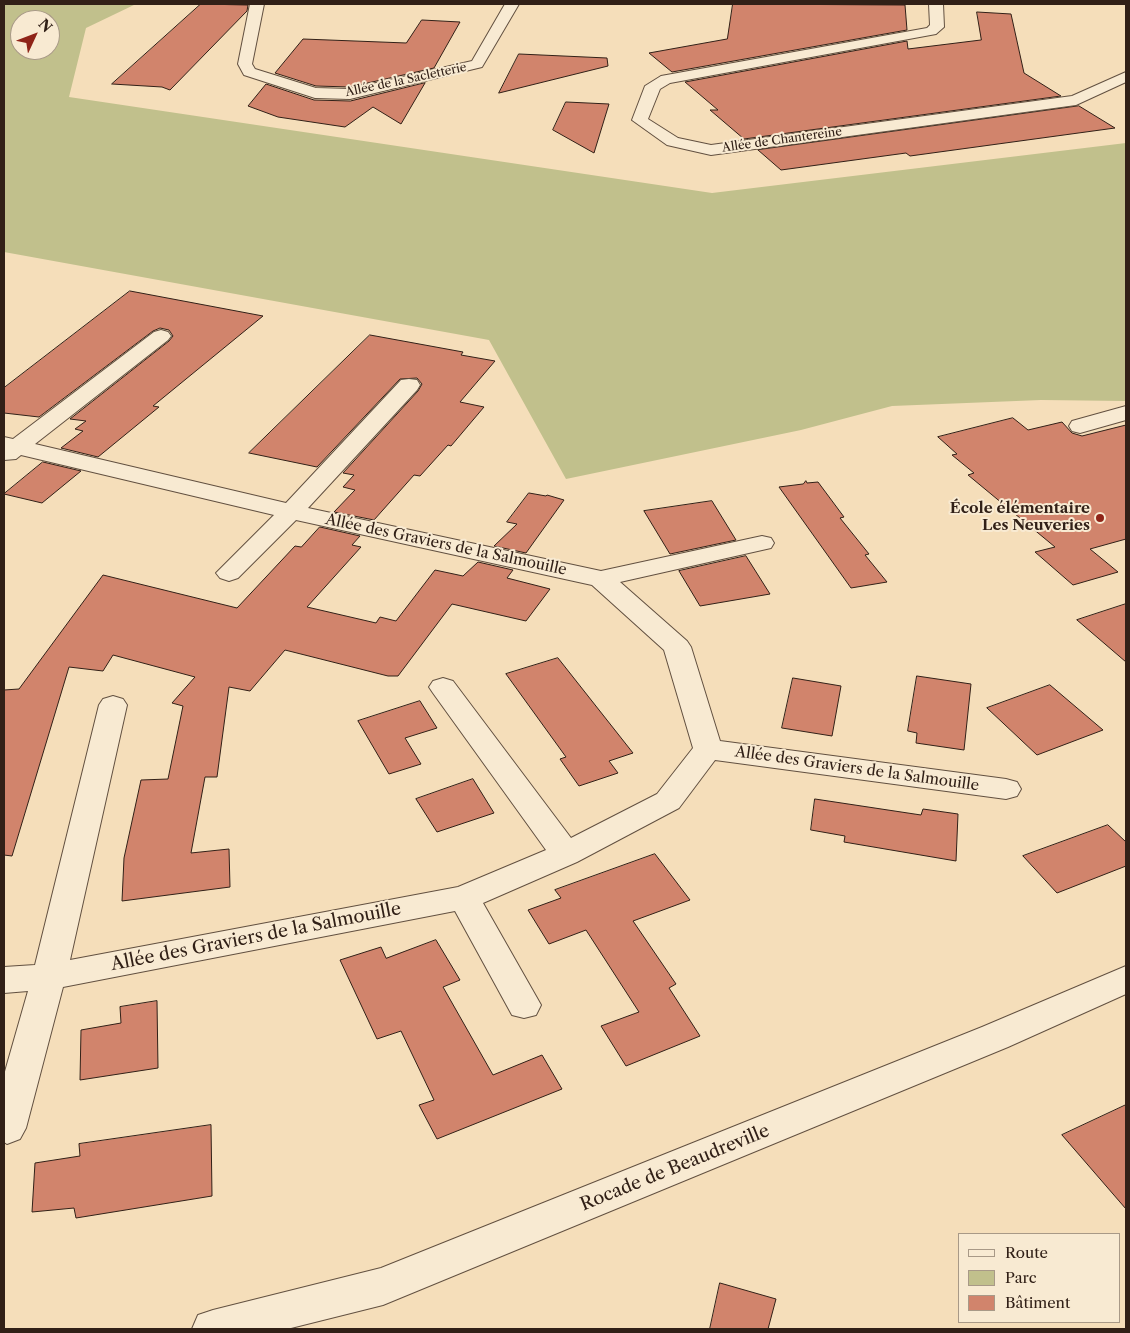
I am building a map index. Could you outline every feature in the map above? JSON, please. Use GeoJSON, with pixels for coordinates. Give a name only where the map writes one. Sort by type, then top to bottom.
{"type":"FeatureCollection","features":[{"type":"Feature","properties":{"kind":"street","name":"Allée de la Sacletterie"},"geometry":{"type":"LineString","coordinates":[[257,4],[245,64],[249,72],[315,93],[350,94],[477,64],[512,4]]}},
{"type":"Feature","properties":{"kind":"street","name":"Allée de Chantereine"},"geometry":{"type":"LineString","coordinates":[[936,4],[937,27],[931,32],[666,80],[653,86],[640,120],[673,142],[711,150],[1076,100],[1126,76]]}},
{"type":"Feature","properties":{"kind":"street","name":"Allée des Graviers de la Salmouille"},"geometry":{"type":"LineString","coordinates":[[8,449],[161,336]]}},
{"type":"Feature","properties":{"kind":"street"},"geometry":{"type":"LineString","coordinates":[[229,573],[291,512],[409,385]]}},
{"type":"Feature","properties":{"kind":"street"},"geometry":{"type":"LineString","coordinates":[[1080,426],[1126,413]]}},
{"type":"Feature","properties":{"kind":"street","name":"Allée des Graviers de la Salmouille"},"geometry":{"type":"LineString","coordinates":[[8,449],[601,579],[762,543]]}},
{"type":"Feature","properties":{"kind":"street"},"geometry":{"type":"LineString","coordinates":[[601,579],[677,648],[708,749]]}},
{"type":"Feature","properties":{"kind":"street"},"geometry":{"type":"LineString","coordinates":[[443,687],[566,854]]}},
{"type":"Feature","properties":{"kind":"street"},"geometry":{"type":"LineString","coordinates":[[7,1128],[49,977],[112,704]]}},
{"type":"Feature","properties":{"kind":"street","name":"Allée des Graviers de la Salmouille"},"geometry":{"type":"LineString","coordinates":[[4,980],[49,977],[464,898],[566,854],[668,801],[708,749],[1006,789]]}},
{"type":"Feature","properties":{"kind":"street"},"geometry":{"type":"LineString","coordinates":[[464,898],[524,1004]]}},
{"type":"Feature","properties":{"kind":"street","name":"Rocade de Beaudreville"},"geometry":{"type":"LineString","coordinates":[[214,1329],[383,1286],[995,1037],[1126,979]]}},
{"type":"Feature","properties":{"kind":"green space"},"geometry":{"type":"Polygon","coordinates":[[[4,4],[136,4],[86,28],[69,97],[712,193],[1126,143],[1126,401],[1041,400],[892,406],[801,430],[566,479],[489,340],[4,252],[4,4]]]}},
{"type":"Feature","properties":{"kind":"building"},"geometry":{"type":"Polygon","coordinates":[[[201,4],[248,5],[247,11],[170,90],[162,87],[112,84],[201,4]]]}},
{"type":"Feature","properties":{"kind":"building"},"geometry":{"type":"Polygon","coordinates":[[[733,4],[905,5],[907,30],[672,72],[649,53],[727,39],[733,4]]]}},
{"type":"Feature","properties":{"kind":"building"},"geometry":{"type":"Polygon","coordinates":[[[977,12],[1011,14],[1024,73],[1061,96],[744,139],[710,110],[718,110],[685,82],[907,41],[908,49],[981,40],[977,12]]]}},
{"type":"Feature","properties":{"kind":"building"},"geometry":{"type":"Polygon","coordinates":[[[422,20],[460,22],[434,68],[350,87],[316,86],[275,73],[303,39],[406,43],[422,20]]]}},
{"type":"Feature","properties":{"kind":"building"},"geometry":{"type":"Polygon","coordinates":[[[519,54],[607,58],[608,66],[499,93],[519,54]]]}},
{"type":"Feature","properties":{"kind":"building"},"geometry":{"type":"Polygon","coordinates":[[[425,83],[401,124],[373,107],[345,127],[278,117],[248,106],[266,84],[314,100],[350,101],[425,83]]]}},
{"type":"Feature","properties":{"kind":"building"},"geometry":{"type":"Polygon","coordinates":[[[566,102],[609,104],[594,153],[553,130],[566,102]]]}},
{"type":"Feature","properties":{"kind":"building"},"geometry":{"type":"Polygon","coordinates":[[[1079,106],[1115,128],[910,156],[906,153],[781,170],[758,150],[1079,106]]]}},
{"type":"Feature","properties":{"kind":"building"},"geometry":{"type":"Polygon","coordinates":[[[130,291],[263,316],[153,406],[159,407],[98,457],[61,448],[83,431],[75,429],[86,421],[70,419],[169,341],[173,336],[169,330],[160,328],[153,331],[39,417],[4,413],[4,388],[130,291]]]}},
{"type":"Feature","properties":{"kind":"building"},"geometry":{"type":"Polygon","coordinates":[[[370,335],[463,352],[461,355],[495,361],[460,402],[484,407],[451,446],[448,445],[420,476],[414,475],[374,520],[334,512],[355,490],[343,487],[354,475],[343,473],[418,391],[422,384],[417,378],[400,379],[317,467],[249,453],[370,335]]]}},
{"type":"Feature","properties":{"kind":"building"},"geometry":{"type":"Polygon","coordinates":[[[1013,418],[1028,430],[1062,422],[1072,433],[1082,436],[1126,425],[1126,539],[1090,549],[1118,572],[1073,585],[1035,552],[1055,547],[968,475],[974,473],[952,455],[957,454],[938,437],[1013,418]]]}},
{"type":"Feature","properties":{"kind":"building"},"geometry":{"type":"Polygon","coordinates":[[[43,462],[81,471],[42,503],[4,494],[43,462]]]}},
{"type":"Feature","properties":{"kind":"building"},"geometry":{"type":"Polygon","coordinates":[[[806,481],[807,483],[818,482],[844,517],[840,518],[869,554],[865,555],[887,582],[851,588],[779,487],[803,484],[806,481]]]}},
{"type":"Feature","properties":{"kind":"building"},"geometry":{"type":"Polygon","coordinates":[[[529,493],[547,495],[564,500],[526,553],[494,546],[517,524],[507,522],[529,493]]]}},
{"type":"Feature","properties":{"kind":"building"},"geometry":{"type":"Polygon","coordinates":[[[712,501],[736,540],[670,554],[644,511],[712,501]]]}},
{"type":"Feature","properties":{"kind":"building"},"geometry":{"type":"Polygon","coordinates":[[[320,527],[360,536],[352,545],[361,547],[307,607],[376,623],[380,617],[396,621],[435,570],[463,576],[478,562],[513,570],[507,578],[550,589],[526,621],[452,604],[398,676],[388,676],[285,650],[250,691],[229,687],[217,777],[205,777],[191,853],[229,849],[230,887],[122,901],[124,858],[141,780],[168,779],[183,706],[172,703],[195,677],[113,655],[103,671],[69,667],[12,856],[4,855],[4,690],[19,689],[103,575],[237,608],[295,546],[301,547],[320,527]]]}},
{"type":"Feature","properties":{"kind":"building"},"geometry":{"type":"Polygon","coordinates":[[[746,556],[770,594],[700,606],[679,571],[746,556]]]}},
{"type":"Feature","properties":{"kind":"building"},"geometry":{"type":"Polygon","coordinates":[[[1126,604],[1126,662],[1077,620],[1126,604]]]}},
{"type":"Feature","properties":{"kind":"building"},"geometry":{"type":"Polygon","coordinates":[[[558,658],[633,753],[609,761],[618,773],[579,786],[560,759],[566,757],[506,674],[558,658]]]}},
{"type":"Feature","properties":{"kind":"building"},"geometry":{"type":"Polygon","coordinates":[[[917,676],[971,684],[964,750],[916,743],[917,733],[908,731],[917,676]]]}},
{"type":"Feature","properties":{"kind":"building"},"geometry":{"type":"Polygon","coordinates":[[[793,678],[841,686],[832,736],[782,728],[793,678]]]}},
{"type":"Feature","properties":{"kind":"building"},"geometry":{"type":"Polygon","coordinates":[[[1050,685],[1103,730],[1037,755],[987,708],[1050,685]]]}},
{"type":"Feature","properties":{"kind":"building"},"geometry":{"type":"Polygon","coordinates":[[[420,701],[437,728],[405,738],[421,764],[389,774],[358,721],[420,701]]]}},
{"type":"Feature","properties":{"kind":"building"},"geometry":{"type":"Polygon","coordinates":[[[473,779],[494,813],[437,832],[416,799],[473,779]]]}},
{"type":"Feature","properties":{"kind":"building"},"geometry":{"type":"Polygon","coordinates":[[[815,799],[921,815],[923,809],[958,814],[956,861],[844,842],[845,836],[811,830],[815,799]]]}},
{"type":"Feature","properties":{"kind":"building"},"geometry":{"type":"Polygon","coordinates":[[[1108,825],[1126,842],[1126,866],[1057,893],[1023,856],[1108,825]]]}},
{"type":"Feature","properties":{"kind":"building"},"geometry":{"type":"Polygon","coordinates":[[[655,854],[690,900],[633,921],[676,984],[669,988],[700,1036],[626,1066],[601,1026],[639,1012],[586,930],[549,944],[528,910],[561,898],[555,890],[655,854]]]}},
{"type":"Feature","properties":{"kind":"building"},"geometry":{"type":"Polygon","coordinates":[[[436,940],[460,980],[443,987],[493,1075],[542,1055],[562,1089],[437,1139],[419,1105],[434,1100],[401,1031],[377,1039],[340,960],[381,947],[386,958],[436,940]]]}},
{"type":"Feature","properties":{"kind":"building"},"geometry":{"type":"Polygon","coordinates":[[[157,1001],[158,1068],[80,1080],[81,1030],[121,1023],[120,1007],[157,1001]]]}},
{"type":"Feature","properties":{"kind":"building"},"geometry":{"type":"Polygon","coordinates":[[[1126,1105],[1126,1209],[1062,1135],[1126,1105]]]}},
{"type":"Feature","properties":{"kind":"building"},"geometry":{"type":"Polygon","coordinates":[[[211,1125],[212,1196],[76,1218],[74,1208],[32,1212],[35,1163],[80,1156],[79,1144],[211,1125]]]}},
{"type":"Feature","properties":{"kind":"building"},"geometry":{"type":"Polygon","coordinates":[[[720,1283],[776,1299],[768,1329],[710,1329],[720,1283]]]}},
{"type":"Feature","properties":{"kind":"place","name":"École élémentaire Les Neuveries"},"geometry":{"type":"Point","coordinates":[1100,518]}}]}
